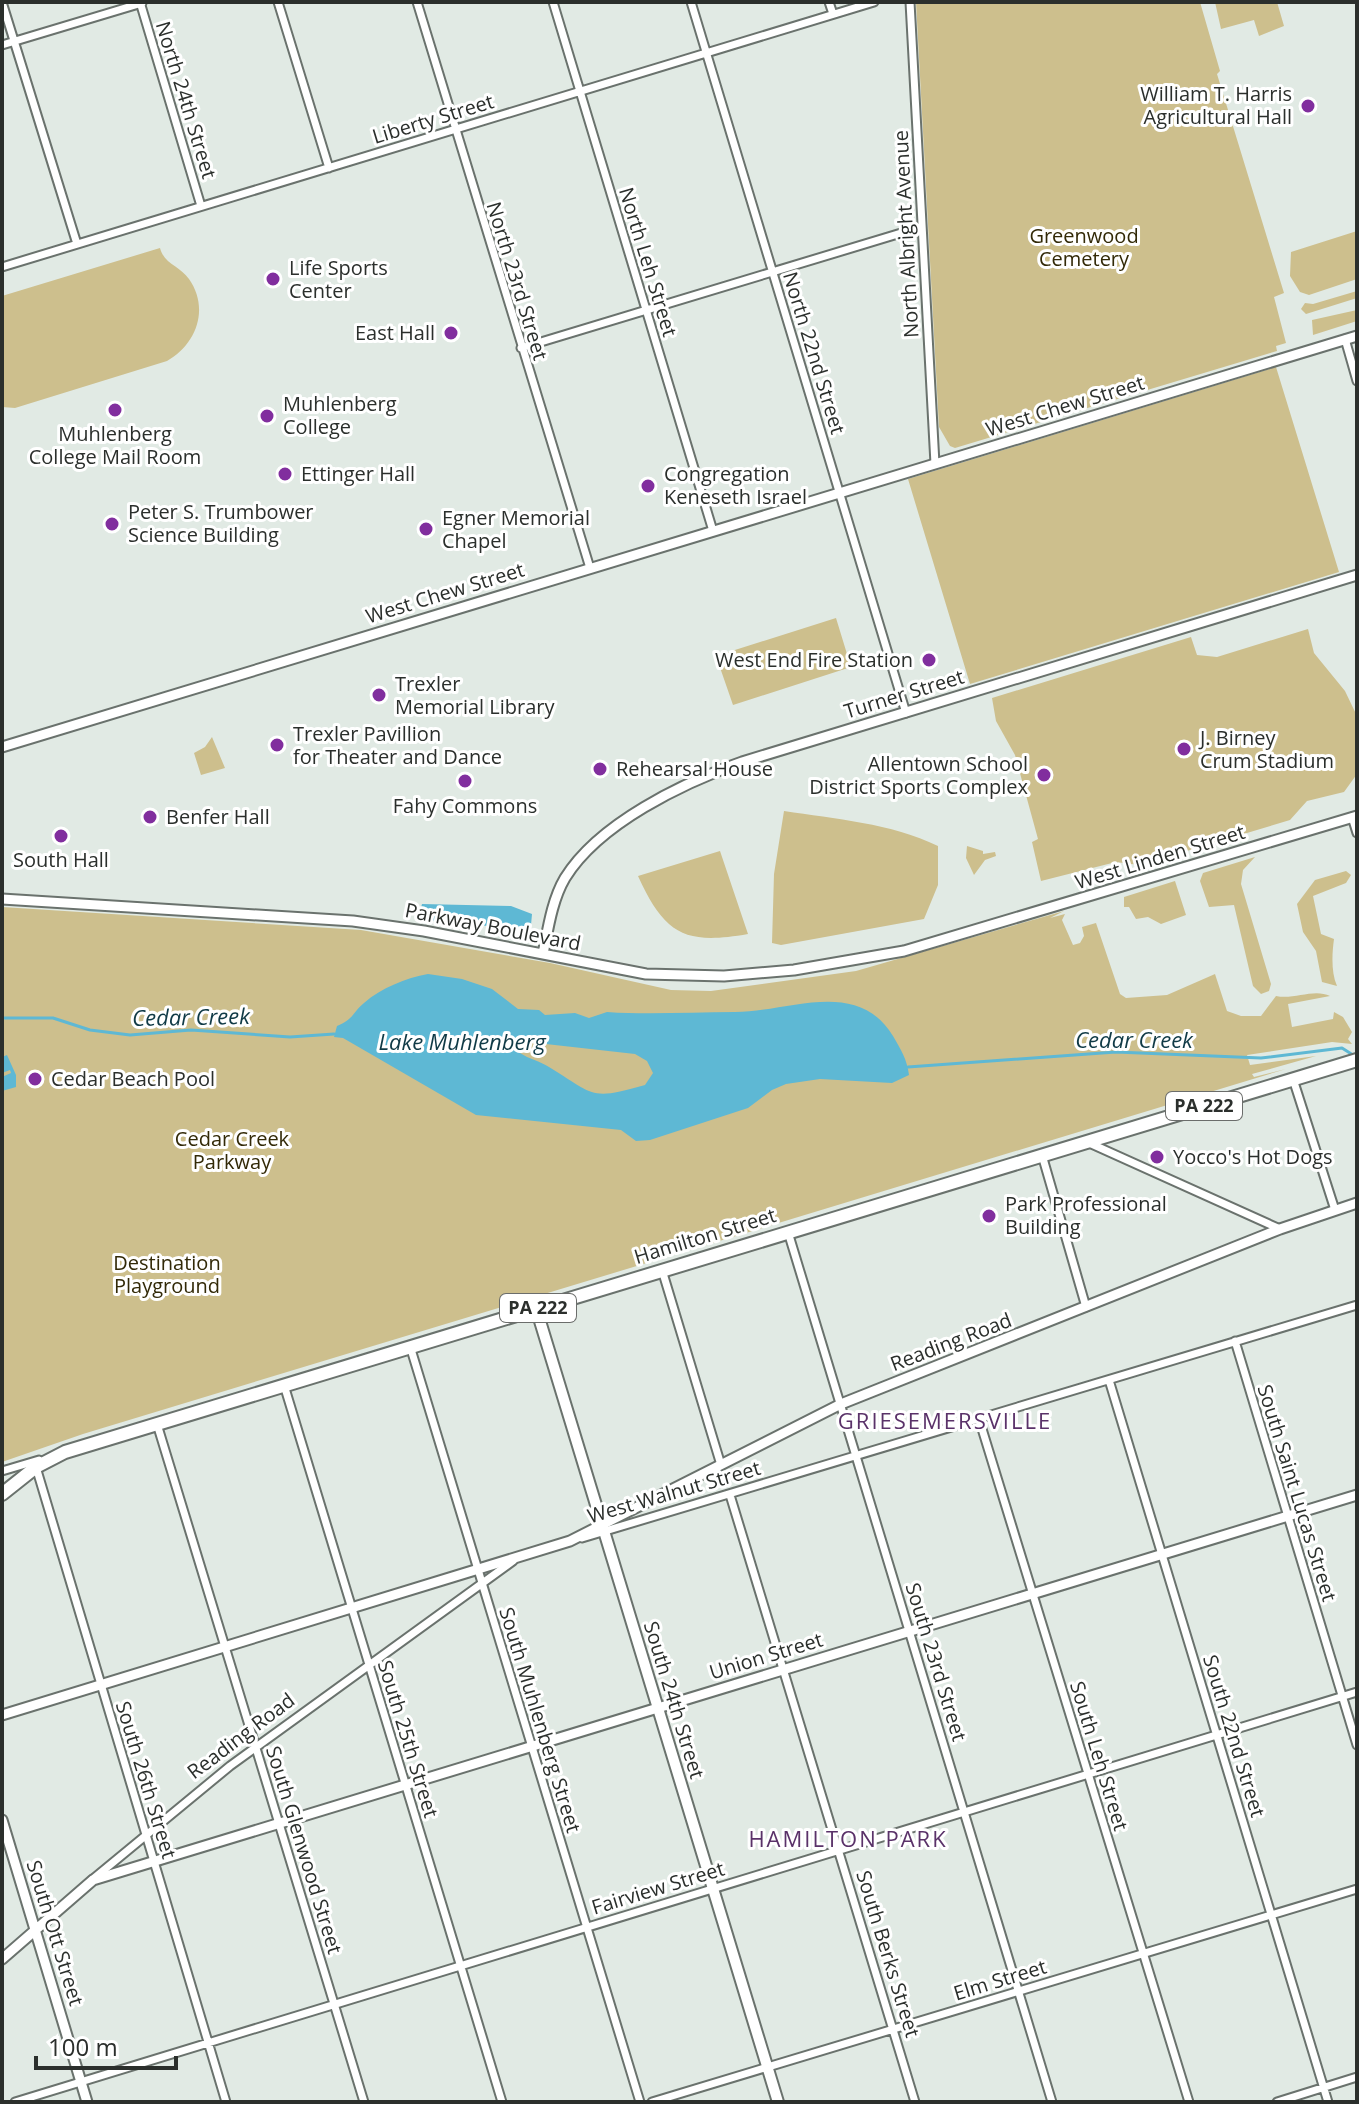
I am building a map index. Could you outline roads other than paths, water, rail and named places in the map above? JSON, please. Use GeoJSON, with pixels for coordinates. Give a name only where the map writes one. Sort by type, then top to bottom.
{"type":"FeatureCollection","features":[{"type":"Feature","properties":{"kind":"main road","name":"Hamilton Street"},"geometry":{"type":"LineString","coordinates":[[36,1467],[65,1452],[1357,1060]]}},
{"type":"Feature","properties":{"kind":"main road","name":"South 24th Street"},"geometry":{"type":"LineString","coordinates":[[536,1308],[778,2102]]}},
{"type":"Feature","properties":{"kind":"main road","name":"PA 222"},"geometry":{"type":"LineString","coordinates":[[2,1494],[36,1467]]}},
{"type":"Feature","properties":{"kind":"street"},"geometry":{"type":"LineString","coordinates":[[2,2],[77,244]]}},
{"type":"Feature","properties":{"kind":"street"},"geometry":{"type":"LineString","coordinates":[[2,45],[141,2]]}},
{"type":"Feature","properties":{"kind":"street","name":"North 24th Street"},"geometry":{"type":"LineString","coordinates":[[141,2],[201,206]]}},
{"type":"Feature","properties":{"kind":"street"},"geometry":{"type":"LineString","coordinates":[[278,2],[329,168]]}},
{"type":"Feature","properties":{"kind":"street","name":"North 23rd Street"},"geometry":{"type":"LineString","coordinates":[[417,2],[590,568]]}},
{"type":"Feature","properties":{"kind":"street","name":"North Leh Street"},"geometry":{"type":"LineString","coordinates":[[553,2],[713,531]]}},
{"type":"Feature","properties":{"kind":"street","name":"North 22nd Street"},"geometry":{"type":"LineString","coordinates":[[691,2],[906,713]]}},
{"type":"Feature","properties":{"kind":"street"},"geometry":{"type":"LineString","coordinates":[[829,2],[833,14]]}},
{"type":"Feature","properties":{"kind":"street","name":"Liberty Street"},"geometry":{"type":"LineString","coordinates":[[2,267],[874,2]]}},
{"type":"Feature","properties":{"kind":"street","name":"North Albright Avenue"},"geometry":{"type":"LineString","coordinates":[[910,2],[935,464]]}},
{"type":"Feature","properties":{"kind":"street"},"geometry":{"type":"LineString","coordinates":[[521,348],[921,227]]}},
{"type":"Feature","properties":{"kind":"street","name":"West Chew Street"},"geometry":{"type":"LineString","coordinates":[[2,747],[1357,336]]}},
{"type":"Feature","properties":{"kind":"street"},"geometry":{"type":"LineString","coordinates":[[1345,339],[1357,381]]}},
{"type":"Feature","properties":{"kind":"street","name":"Turner Street"},"geometry":{"type":"LineString","coordinates":[[543,954],[557,895],[567,876],[596,844],[641,810],[715,771],[1357,575]]}},
{"type":"Feature","properties":{"kind":"street"},"geometry":{"type":"LineString","coordinates":[[1355,816],[1357,833]]}},
{"type":"Feature","properties":{"kind":"street","name":"West Linden Street"},"geometry":{"type":"LineString","coordinates":[[973,932],[1355,816]]}},
{"type":"Feature","properties":{"kind":"street","name":"Parkway Boulevard"},"geometry":{"type":"LineString","coordinates":[[2,899],[353,921],[654,975],[724,976],[858,960],[973,932]]}},
{"type":"Feature","properties":{"kind":"street"},"geometry":{"type":"LineString","coordinates":[[1293,1079],[1335,1210]]}},
{"type":"Feature","properties":{"kind":"street"},"geometry":{"type":"LineString","coordinates":[[1085,1141],[1280,1229]]}},
{"type":"Feature","properties":{"kind":"street"},"geometry":{"type":"LineString","coordinates":[[1042,1155],[1086,1307]]}},
{"type":"Feature","properties":{"kind":"street","name":"Reading Road"},"geometry":{"type":"LineString","coordinates":[[570,1541],[603,1529],[841,1404],[1280,1229],[1357,1203]]}},
{"type":"Feature","properties":{"kind":"street","name":"South 23rd Street"},"geometry":{"type":"LineString","coordinates":[[788,1232],[1052,2102]]}},
{"type":"Feature","properties":{"kind":"street"},"geometry":{"type":"LineString","coordinates":[[662,1270],[721,1465]]}},
{"type":"Feature","properties":{"kind":"street","name":"West Walnut Street"},"geometry":{"type":"LineString","coordinates":[[603,1529],[730,1495],[1357,1305]]}},
{"type":"Feature","properties":{"kind":"street","name":"South Saint Lucas Street"},"geometry":{"type":"LineString","coordinates":[[1235,1341],[1357,1745]]}},
{"type":"Feature","properties":{"kind":"street","name":"South Muhlenberg Street"},"geometry":{"type":"LineString","coordinates":[[410,1346],[640,2102]]}},
{"type":"Feature","properties":{"kind":"street","name":"South 22nd Street"},"geometry":{"type":"LineString","coordinates":[[1109,1380],[1328,2102]]}},
{"type":"Feature","properties":{"kind":"street","name":"South 25th Street"},"geometry":{"type":"LineString","coordinates":[[284,1385],[502,2102]]}},
{"type":"Feature","properties":{"kind":"street","name":"South Leh Street"},"geometry":{"type":"LineString","coordinates":[[979,1419],[1189,2102]]}},
{"type":"Feature","properties":{"kind":"street","name":"South Glenwood Street"},"geometry":{"type":"LineString","coordinates":[[157,1424],[364,2102]]}},
{"type":"Feature","properties":{"kind":"street","name":"Hamilton Street"},"geometry":{"type":"LineString","coordinates":[[2,1471],[65,1452]]}},
{"type":"Feature","properties":{"kind":"street","name":"South 26th Street"},"geometry":{"type":"LineString","coordinates":[[36,1467],[226,2102]]}},
{"type":"Feature","properties":{"kind":"street","name":"South Berks Street"},"geometry":{"type":"LineString","coordinates":[[730,1495],[895,2028],[915,2102]]}},
{"type":"Feature","properties":{"kind":"street","name":"Union Street"},"geometry":{"type":"LineString","coordinates":[[93,1880],[1357,1495]]}},
{"type":"Feature","properties":{"kind":"street","name":"West Walnut Street"},"geometry":{"type":"LineString","coordinates":[[2,1715],[570,1541]]}},
{"type":"Feature","properties":{"kind":"street","name":"Reading Road"},"geometry":{"type":"LineString","coordinates":[[2,1959],[146,1834],[256,1747],[515,1560]]}},
{"type":"Feature","properties":{"kind":"street","name":"Fairview Street"},"geometry":{"type":"LineString","coordinates":[[15,2102],[80,2079],[1357,1692]]}},
{"type":"Feature","properties":{"kind":"street","name":"South Ott Street"},"geometry":{"type":"LineString","coordinates":[[2,1820],[87,2102]]}},
{"type":"Feature","properties":{"kind":"street","name":"Elm Street"},"geometry":{"type":"LineString","coordinates":[[652,2102],[1357,1889]]}},
{"type":"Feature","properties":{"kind":"street"},"geometry":{"type":"LineString","coordinates":[[1277,2102],[1357,2077]]}},
{"type":"Feature","properties":{"kind":"water"},"geometry":{"type":"Polygon","coordinates":[[[422,904],[511,906],[532,914],[531,925],[526,930],[428,920],[420,911],[422,904]]]}},
{"type":"Feature","properties":{"kind":"water","name":"Lake Muhlenberg"},"geometry":{"type":"Polygon","coordinates":[[[428,974],[462,979],[492,989],[518,1009],[539,1010],[545,1015],[575,1013],[589,1018],[607,1012],[735,1012],[841,1002],[861,1007],[878,1018],[901,1050],[909,1075],[892,1083],[820,1079],[786,1084],[772,1090],[748,1108],[650,1140],[636,1141],[621,1130],[476,1115],[343,1038],[334,1037],[337,1026],[378,993],[428,974]],[[528,1042],[521,1047],[520,1053],[585,1089],[602,1094],[645,1085],[653,1073],[647,1061],[635,1054],[528,1042]]]}},
{"type":"Feature","properties":{"kind":"water"},"geometry":{"type":"Polygon","coordinates":[[[7,1055],[16,1075],[16,1087],[2,1091],[2,1077],[11,1073],[10,1070],[2,1073],[2,1057],[7,1055]]]}},
{"type":"Feature","properties":{"kind":"waterway","name":"Cedar Creek"},"geometry":{"type":"LineString","coordinates":[[2,1018],[53,1018],[90,1030],[130,1035],[191,1030],[290,1037],[334,1034]]}},
{"type":"Feature","properties":{"kind":"waterway","name":"Cedar Creek"},"geometry":{"type":"LineString","coordinates":[[908,1067],[1116,1052],[1261,1058],[1342,1048],[1353,1055]]}},
{"type":"Feature","properties":{"kind":"place","name":"William T. Harris Agricultural Hall"},"geometry":{"type":"Point","coordinates":[1308,106]}},
{"type":"Feature","properties":{"kind":"place","name":"Life Sports Center"},"geometry":{"type":"Point","coordinates":[273,279]}},
{"type":"Feature","properties":{"kind":"place","name":"East Hall"},"geometry":{"type":"Point","coordinates":[451,333]}},
{"type":"Feature","properties":{"kind":"place","name":"Muhlenberg College Mail Room"},"geometry":{"type":"Point","coordinates":[115,410]}},
{"type":"Feature","properties":{"kind":"place","name":"Muhlenberg College"},"geometry":{"type":"Point","coordinates":[267,416]}},
{"type":"Feature","properties":{"kind":"place","name":"Ettinger Hall"},"geometry":{"type":"Point","coordinates":[285,474]}},
{"type":"Feature","properties":{"kind":"place","name":"Congregation Keneseth Israel"},"geometry":{"type":"Point","coordinates":[648,486]}},
{"type":"Feature","properties":{"kind":"place","name":"Peter S. Trumbower Science Building"},"geometry":{"type":"Point","coordinates":[112,524]}},
{"type":"Feature","properties":{"kind":"place","name":"Egner Memorial Chapel"},"geometry":{"type":"Point","coordinates":[426,529]}},
{"type":"Feature","properties":{"kind":"place","name":"West End Fire Station"},"geometry":{"type":"Point","coordinates":[929,660]}},
{"type":"Feature","properties":{"kind":"place","name":"Trexler Memorial Library"},"geometry":{"type":"Point","coordinates":[379,695]}},
{"type":"Feature","properties":{"kind":"place","name":"Trexler Pavillion for Theater and Dance"},"geometry":{"type":"Point","coordinates":[277,745]}},
{"type":"Feature","properties":{"kind":"place","name":"J. Birney Crum Stadium"},"geometry":{"type":"Point","coordinates":[1184,749]}},
{"type":"Feature","properties":{"kind":"place","name":"Rehearsal House"},"geometry":{"type":"Point","coordinates":[600,769]}},
{"type":"Feature","properties":{"kind":"place","name":"Allentown School District Sports Complex"},"geometry":{"type":"Point","coordinates":[1044,775]}},
{"type":"Feature","properties":{"kind":"place","name":"Fahy Commons"},"geometry":{"type":"Point","coordinates":[465,781]}},
{"type":"Feature","properties":{"kind":"place","name":"Benfer Hall"},"geometry":{"type":"Point","coordinates":[150,817]}},
{"type":"Feature","properties":{"kind":"place","name":"South Hall"},"geometry":{"type":"Point","coordinates":[61,836]}},
{"type":"Feature","properties":{"kind":"place","name":"Cedar Beach Pool"},"geometry":{"type":"Point","coordinates":[35,1079]}},
{"type":"Feature","properties":{"kind":"place","name":"Yocco's Hot Dogs"},"geometry":{"type":"Point","coordinates":[1157,1157]}},
{"type":"Feature","properties":{"kind":"place","name":"Park Professional Building"},"geometry":{"type":"Point","coordinates":[989,1216]}},
{"type":"Feature","properties":{"kind":"district","name":"GRIESEMERSVILLE"},"geometry":{"type":"Point","coordinates":[945,1421]}},
{"type":"Feature","properties":{"kind":"district","name":"HAMILTON PARK"},"geometry":{"type":"Point","coordinates":[848,1839]}},
{"type":"Feature","properties":{"kind":"park label","name":"Greenwood Cemetery"},"geometry":{"type":"Point","coordinates":[1084,248]}},
{"type":"Feature","properties":{"kind":"park label","name":"Cedar Creek Parkway"},"geometry":{"type":"Point","coordinates":[232,1150]}},
{"type":"Feature","properties":{"kind":"park label","name":"Destination Playground"},"geometry":{"type":"Point","coordinates":[167,1274]}}]}
